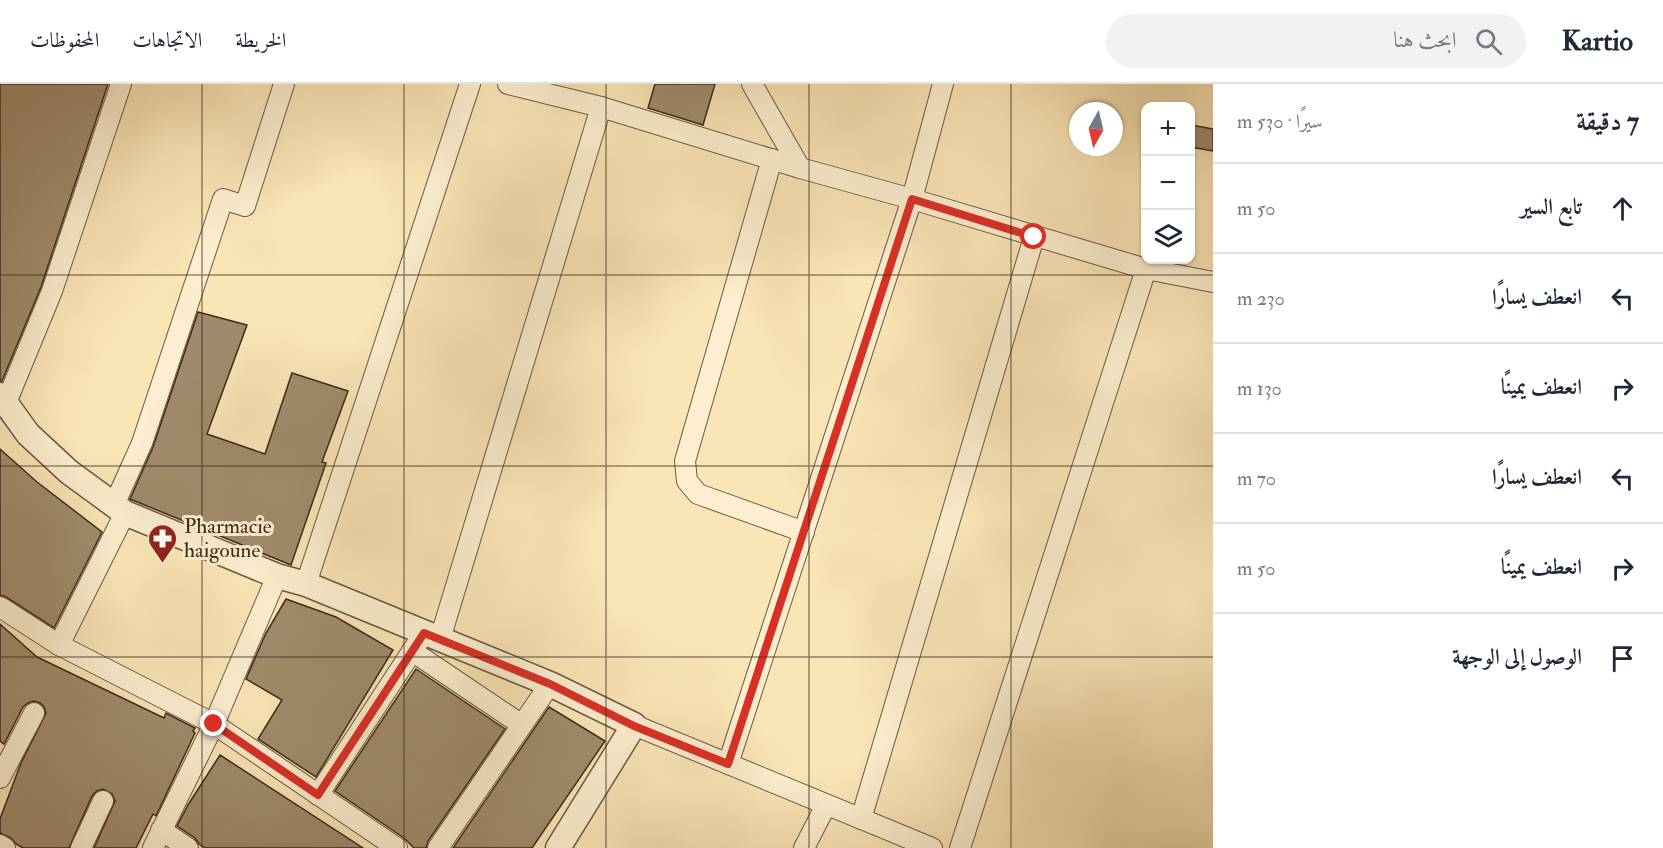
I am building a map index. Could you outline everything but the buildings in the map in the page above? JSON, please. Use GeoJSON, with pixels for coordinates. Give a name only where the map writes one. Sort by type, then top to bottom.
{"type":"FeatureCollection","features":[{"type":"Feature","properties":{"kind":"street"},"geometry":{"type":"LineString","coordinates":[[121,84],[52,291],[3,399],[28,434],[69,472],[119,509],[277,576],[306,584],[426,641],[550,684],[634,726],[932,848]]}},
{"type":"Feature","properties":{"kind":"street"},"geometry":{"type":"LineString","coordinates":[[59,645],[119,509],[223,199],[245,206],[284,84]]}},
{"type":"Feature","properties":{"kind":"street"},"geometry":{"type":"LineString","coordinates":[[306,584],[470,84]]}},
{"type":"Feature","properties":{"kind":"street"},"geometry":{"type":"LineString","coordinates":[[508,84],[601,107],[1146,269],[1213,282]]}},
{"type":"Feature","properties":{"kind":"street"},"geometry":{"type":"LineString","coordinates":[[752,84],[800,168]]}},
{"type":"Feature","properties":{"kind":"street"},"geometry":{"type":"LineString","coordinates":[[728,764],[912,199],[943,84]]}},
{"type":"Feature","properties":{"kind":"street"},"geometry":{"type":"LineString","coordinates":[[318,795],[426,641],[601,107]]}},
{"type":"Feature","properties":{"kind":"street"},"geometry":{"type":"LineString","coordinates":[[772,159],[685,461],[687,481],[698,494],[804,532]]}},
{"type":"Feature","properties":{"kind":"street"},"geometry":{"type":"LineString","coordinates":[[861,819],[1034,237]]}},
{"type":"Feature","properties":{"kind":"street"},"geometry":{"type":"LineString","coordinates":[[960,848],[1146,269]]}},
{"type":"Feature","properties":{"kind":"street"},"geometry":{"type":"LineString","coordinates":[[188,848],[157,839],[214,724],[277,576]]}},
{"type":"Feature","properties":{"kind":"street"},"geometry":{"type":"LineString","coordinates":[[0,607],[59,645],[214,724],[397,848]]}},
{"type":"Feature","properties":{"kind":"street"},"geometry":{"type":"LineString","coordinates":[[426,641],[522,725]]}},
{"type":"Feature","properties":{"kind":"street"},"geometry":{"type":"LineString","coordinates":[[438,848],[550,684]]}},
{"type":"Feature","properties":{"kind":"street"},"geometry":{"type":"LineString","coordinates":[[0,778],[6,753],[34,713]]}},
{"type":"Feature","properties":{"kind":"street"},"geometry":{"type":"LineString","coordinates":[[558,848],[634,726]]}},
{"type":"Feature","properties":{"kind":"street"},"geometry":{"type":"LineString","coordinates":[[81,848],[103,801]]}},
{"type":"Feature","properties":{"kind":"street"},"geometry":{"type":"LineString","coordinates":[[804,848],[826,805]]}},
{"type":"Feature","properties":{"kind":"street"},"geometry":{"type":"LineString","coordinates":[[0,845],[5,848]]}},
{"type":"Feature","properties":{"kind":"place","name":"Pharmacie haigoune"},"geometry":{"type":"Point","coordinates":[163,564]}},
{"type":"Feature","properties":{"kind":"route"},"geometry":{"type":"LineString","coordinates":[[214,724],[318,795],[424,633],[550,684],[634,726],[728,764],[912,199],[1034,237]]}}]}
